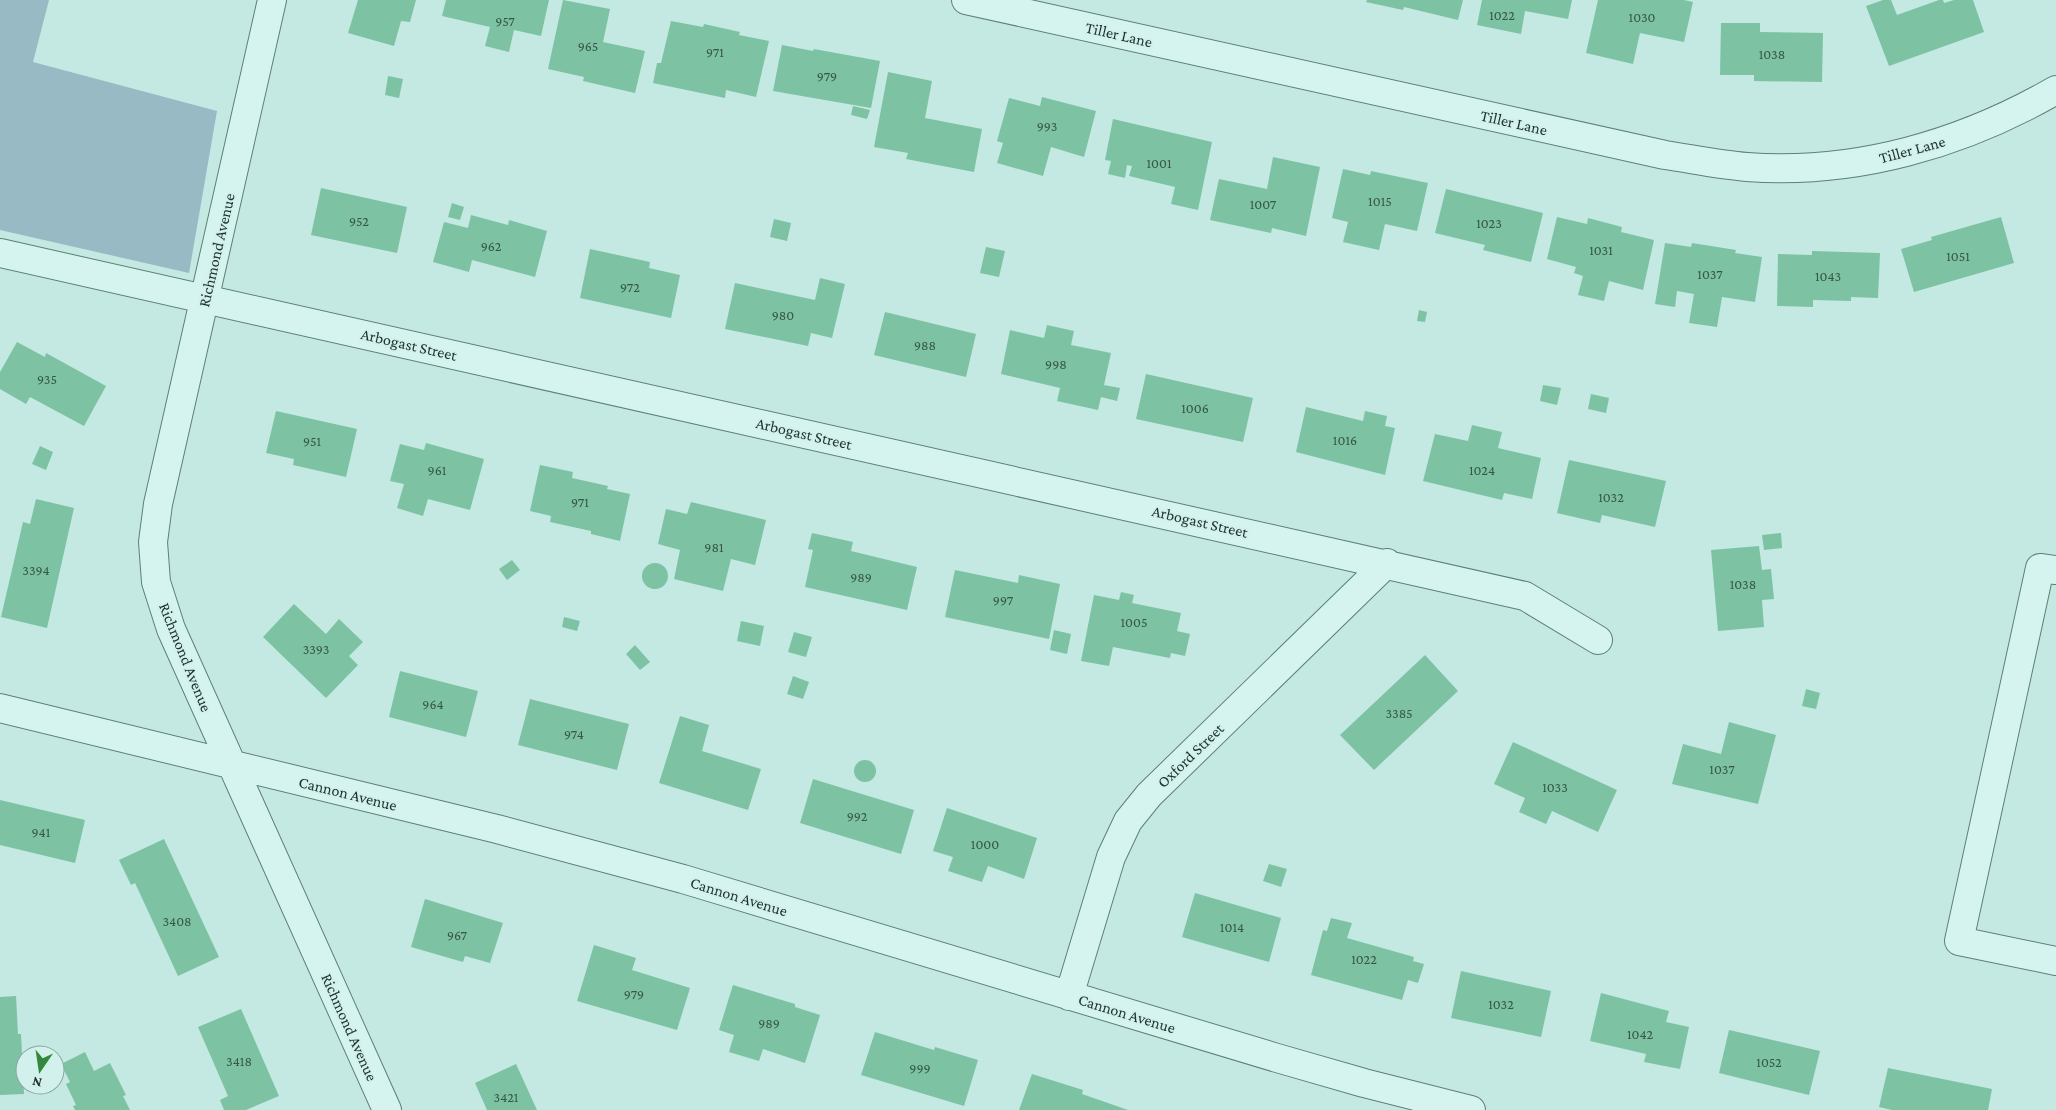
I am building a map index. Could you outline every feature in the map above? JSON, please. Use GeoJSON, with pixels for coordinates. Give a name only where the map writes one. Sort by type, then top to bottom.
{"type":"FeatureCollection","features":[{"type":"Feature","properties":{"kind":"street","name":"Richmond Avenue"},"geometry":{"type":"LineString","coordinates":[[272,0],[158,504],[153,542],[156,582],[171,629],[387,1110]]}},
{"type":"Feature","properties":{"kind":"street","name":"Tiller Lane"},"geometry":{"type":"LineString","coordinates":[[966,0],[1664,155],[1748,167],[1822,166],[1878,159],[1932,146],[1993,124],[2056,90]]}},
{"type":"Feature","properties":{"kind":"street","name":"Arbogast Street"},"geometry":{"type":"LineString","coordinates":[[0,254],[205,298],[1387,563],[1525,596],[1598,640]]}},
{"type":"Feature","properties":{"kind":"street","name":"Oxford Street"},"geometry":{"type":"LineString","coordinates":[[1069,996],[1111,858],[1128,821],[1148,795],[1387,563]]}},
{"type":"Feature","properties":{"kind":"street"},"geometry":{"type":"LineString","coordinates":[[2056,570],[2040,568],[1959,941],[2056,961]]}},
{"type":"Feature","properties":{"kind":"street","name":"Cannon Avenue"},"geometry":{"type":"LineString","coordinates":[[0,708],[497,829],[683,879],[1364,1083],[1471,1110]]}},
{"type":"Feature","properties":{"kind":"shaded area"},"geometry":{"type":"Polygon","coordinates":[[[0,0],[49,0],[33,62],[217,111],[189,273],[0,230],[0,0]]]}},
{"type":"Feature","properties":{"kind":"building"},"geometry":{"type":"Polygon","coordinates":[[[358,0],[416,0],[410,22],[401,21],[394,46],[348,33],[358,0]]]}},
{"type":"Feature","properties":{"kind":"building"},"geometry":{"type":"Polygon","coordinates":[[[446,0],[549,0],[541,36],[514,30],[509,52],[485,46],[490,27],[442,16],[446,0]]]}},
{"type":"Feature","properties":{"kind":"building"},"geometry":{"type":"Polygon","coordinates":[[[563,0],[610,9],[603,42],[645,51],[635,93],[583,81],[584,77],[548,69],[563,0]]]}},
{"type":"Feature","properties":{"kind":"building"},"geometry":{"type":"Polygon","coordinates":[[[1367,0],[1463,0],[1458,20],[1404,7],[1403,10],[1366,2],[1367,0]]]}},
{"type":"Feature","properties":{"kind":"building"},"geometry":{"type":"Polygon","coordinates":[[[1482,0],[1572,0],[1568,19],[1525,11],[1521,34],[1477,25],[1482,0]]]}},
{"type":"Feature","properties":{"kind":"building"},"geometry":{"type":"Polygon","coordinates":[[[1598,0],[1684,0],[1693,2],[1684,42],[1640,33],[1633,64],[1586,53],[1598,0]]]}},
{"type":"Feature","properties":{"kind":"building"},"geometry":{"type":"Polygon","coordinates":[[[1883,0],[1891,0],[1897,15],[1939,0],[1943,0],[1944,3],[1954,0],[1973,0],[1984,32],[1889,66],[1866,6],[1883,0]]]}},
{"type":"Feature","properties":{"kind":"building"},"geometry":{"type":"Polygon","coordinates":[[[671,21],[703,27],[704,24],[740,32],[739,35],[769,41],[756,97],[726,90],[725,98],[653,83],[657,63],[661,63],[671,21]]]}},
{"type":"Feature","properties":{"kind":"building"},"geometry":{"type":"Polygon","coordinates":[[[1721,23],[1760,23],[1760,32],[1823,33],[1822,82],[1754,81],[1754,75],[1720,75],[1721,23]]]}},
{"type":"Feature","properties":{"kind":"building"},"geometry":{"type":"Polygon","coordinates":[[[782,45],[880,61],[871,108],[773,91],[782,45]]]}},
{"type":"Feature","properties":{"kind":"building"},"geometry":{"type":"Polygon","coordinates":[[[888,72],[932,81],[925,118],[982,129],[974,172],[906,159],[908,153],[874,147],[888,72]]]}},
{"type":"Feature","properties":{"kind":"building"},"geometry":{"type":"Polygon","coordinates":[[[388,76],[403,79],[399,98],[385,95],[388,76]]]}},
{"type":"Feature","properties":{"kind":"building"},"geometry":{"type":"Polygon","coordinates":[[[1042,97],[1096,111],[1084,157],[1051,147],[1043,176],[997,163],[1003,143],[997,141],[1009,98],[1040,106],[1042,97]]]}},
{"type":"Feature","properties":{"kind":"building"},"geometry":{"type":"Polygon","coordinates":[[[853,106],[870,110],[867,119],[851,115],[853,106]]]}},
{"type":"Feature","properties":{"kind":"building"},"geometry":{"type":"Polygon","coordinates":[[[1113,119],[1212,142],[1198,210],[1171,204],[1175,187],[1129,176],[1132,166],[1127,165],[1125,178],[1108,174],[1111,161],[1105,160],[1113,119]]]}},
{"type":"Feature","properties":{"kind":"building"},"geometry":{"type":"Polygon","coordinates":[[[1273,157],[1320,167],[1306,236],[1272,228],[1271,233],[1210,220],[1219,179],[1267,189],[1273,157]]]}},
{"type":"Feature","properties":{"kind":"building"},"geometry":{"type":"Polygon","coordinates":[[[1343,169],[1370,175],[1371,171],[1428,183],[1417,231],[1385,224],[1379,250],[1343,242],[1348,222],[1332,218],[1343,169]]]}},
{"type":"Feature","properties":{"kind":"building"},"geometry":{"type":"Polygon","coordinates":[[[321,188],[407,207],[397,253],[311,235],[321,188]]]}},
{"type":"Feature","properties":{"kind":"building"},"geometry":{"type":"Polygon","coordinates":[[[1446,189],[1543,213],[1531,262],[1483,250],[1485,245],[1435,233],[1446,189]]]}},
{"type":"Feature","properties":{"kind":"building"},"geometry":{"type":"Polygon","coordinates":[[[452,203],[464,207],[460,220],[448,217],[452,203]]]}},
{"type":"Feature","properties":{"kind":"building"},"geometry":{"type":"Polygon","coordinates":[[[471,215],[508,225],[509,220],[547,231],[535,277],[472,260],[469,272],[433,262],[444,222],[468,228],[471,215]]]}},
{"type":"Feature","properties":{"kind":"building"},"geometry":{"type":"Polygon","coordinates":[[[1557,217],[1587,224],[1588,218],[1622,227],[1621,232],[1654,240],[1643,290],[1609,281],[1604,301],[1578,295],[1583,276],[1574,273],[1576,267],[1547,259],[1557,217]]]}},
{"type":"Feature","properties":{"kind":"building"},"geometry":{"type":"Polygon","coordinates":[[[2001,217],[2014,263],[1914,292],[1901,249],[1932,240],[1931,237],[2001,217]]]}},
{"type":"Feature","properties":{"kind":"building"},"geometry":{"type":"Polygon","coordinates":[[[774,219],[791,223],[787,241],[770,237],[774,219]]]}},
{"type":"Feature","properties":{"kind":"building"},"geometry":{"type":"Polygon","coordinates":[[[1665,243],[1691,247],[1692,243],[1736,250],[1735,253],[1762,257],[1755,302],[1722,297],[1717,327],[1689,323],[1694,294],[1677,291],[1675,307],[1655,304],[1665,243]]]}},
{"type":"Feature","properties":{"kind":"building"},"geometry":{"type":"Polygon","coordinates":[[[986,247],[1005,251],[999,277],[980,273],[986,247]]]}},
{"type":"Feature","properties":{"kind":"building"},"geometry":{"type":"Polygon","coordinates":[[[590,249],[650,262],[649,268],[680,275],[671,318],[580,298],[590,249]]]}},
{"type":"Feature","properties":{"kind":"building"},"geometry":{"type":"Polygon","coordinates":[[[1812,251],[1880,253],[1878,298],[1851,297],[1851,301],[1813,300],[1813,307],[1777,306],[1778,254],[1812,255],[1812,251]]]}},
{"type":"Feature","properties":{"kind":"building"},"geometry":{"type":"Polygon","coordinates":[[[820,278],[845,284],[832,338],[811,333],[808,346],[725,329],[735,283],[815,300],[820,278]]]}},
{"type":"Feature","properties":{"kind":"building"},"geometry":{"type":"Polygon","coordinates":[[[1419,310],[1427,312],[1425,322],[1417,321],[1419,310]]]}},
{"type":"Feature","properties":{"kind":"building"},"geometry":{"type":"Polygon","coordinates":[[[885,312],[976,334],[966,377],[874,355],[885,312]]]}},
{"type":"Feature","properties":{"kind":"building"},"geometry":{"type":"Polygon","coordinates":[[[1047,325],[1074,331],[1071,345],[1111,353],[1104,385],[1120,388],[1117,401],[1101,397],[1098,410],[1057,401],[1060,388],[1001,374],[1010,330],[1044,338],[1047,325]]]}},
{"type":"Feature","properties":{"kind":"building"},"geometry":{"type":"Polygon","coordinates":[[[17,342],[45,357],[46,353],[106,386],[84,426],[30,397],[26,404],[0,389],[0,372],[17,342]]]}},
{"type":"Feature","properties":{"kind":"building"},"geometry":{"type":"Polygon","coordinates":[[[1146,374],[1253,398],[1243,442],[1136,419],[1146,374]]]}},
{"type":"Feature","properties":{"kind":"building"},"geometry":{"type":"Polygon","coordinates":[[[1543,385],[1561,388],[1557,405],[1540,401],[1543,385]]]}},
{"type":"Feature","properties":{"kind":"building"},"geometry":{"type":"Polygon","coordinates":[[[1591,394],[1609,398],[1606,413],[1588,409],[1591,394]]]}},
{"type":"Feature","properties":{"kind":"building"},"geometry":{"type":"Polygon","coordinates":[[[1306,407],[1363,421],[1365,411],[1387,416],[1385,426],[1395,428],[1385,475],[1296,452],[1306,407]]]}},
{"type":"Feature","properties":{"kind":"building"},"geometry":{"type":"Polygon","coordinates":[[[276,411],[357,429],[346,477],[293,465],[294,459],[266,453],[276,411]]]}},
{"type":"Feature","properties":{"kind":"building"},"geometry":{"type":"Polygon","coordinates":[[[1472,425],[1502,432],[1498,448],[1541,458],[1532,499],[1504,493],[1502,500],[1423,481],[1435,434],[1468,441],[1472,425]]]}},
{"type":"Feature","properties":{"kind":"building"},"geometry":{"type":"Polygon","coordinates":[[[426,443],[484,459],[470,510],[428,499],[423,516],[397,508],[404,484],[390,481],[400,444],[424,450],[426,443]]]}},
{"type":"Feature","properties":{"kind":"building"},"geometry":{"type":"Polygon","coordinates":[[[40,446],[53,452],[46,470],[32,464],[40,446]]]}},
{"type":"Feature","properties":{"kind":"building"},"geometry":{"type":"Polygon","coordinates":[[[1569,460],[1666,481],[1655,527],[1602,515],[1600,523],[1557,513],[1569,460]]]}},
{"type":"Feature","properties":{"kind":"building"},"geometry":{"type":"Polygon","coordinates":[[[540,465],[573,472],[572,478],[608,486],[607,489],[630,494],[620,541],[591,534],[591,531],[550,522],[551,516],[530,511],[540,465]]]}},
{"type":"Feature","properties":{"kind":"building"},"geometry":{"type":"Polygon","coordinates":[[[36,499],[74,508],[47,628],[1,617],[23,522],[30,524],[36,499]]]}},
{"type":"Feature","properties":{"kind":"building"},"geometry":{"type":"Polygon","coordinates":[[[691,502],[766,520],[755,565],[731,559],[723,591],[674,579],[680,550],[658,544],[666,509],[687,514],[691,502]]]}},
{"type":"Feature","properties":{"kind":"building"},"geometry":{"type":"Polygon","coordinates":[[[812,533],[853,542],[851,551],[917,567],[907,610],[805,587],[813,550],[808,549],[812,533]]]}},
{"type":"Feature","properties":{"kind":"building"},"geometry":{"type":"Polygon","coordinates":[[[1781,533],[1782,548],[1764,550],[1762,535],[1781,533]]]}},
{"type":"Feature","properties":{"kind":"building"},"geometry":{"type":"Polygon","coordinates":[[[1759,546],[1762,570],[1771,569],[1774,599],[1762,600],[1764,627],[1718,631],[1711,550],[1759,546]]]}},
{"type":"Feature","properties":{"kind":"building"},"geometry":{"type":"Polygon","coordinates":[[[512,560],[520,570],[507,580],[499,569],[512,560]]]}},
{"type":"Feature","properties":{"kind":"building"},"geometry":{"type":"Polygon","coordinates":[[[655,563],[664,567],[668,576],[664,585],[655,589],[646,585],[642,576],[646,567],[655,563]]]}},
{"type":"Feature","properties":{"kind":"building"},"geometry":{"type":"Polygon","coordinates":[[[955,570],[1018,583],[1019,575],[1060,584],[1049,639],[945,617],[955,570]]]}},
{"type":"Feature","properties":{"kind":"building"},"geometry":{"type":"Polygon","coordinates":[[[1121,592],[1134,595],[1132,603],[1181,613],[1177,631],[1190,634],[1185,656],[1171,653],[1170,658],[1113,647],[1109,666],[1081,661],[1094,595],[1119,600],[1121,592]]]}},
{"type":"Feature","properties":{"kind":"building"},"geometry":{"type":"Polygon","coordinates":[[[294,604],[326,634],[339,619],[363,642],[349,656],[358,665],[326,698],[263,637],[294,604]]]}},
{"type":"Feature","properties":{"kind":"building"},"geometry":{"type":"Polygon","coordinates":[[[564,617],[580,621],[577,631],[562,627],[564,617]]]}},
{"type":"Feature","properties":{"kind":"building"},"geometry":{"type":"Polygon","coordinates":[[[741,621],[764,626],[760,646],[737,641],[741,621]]]}},
{"type":"Feature","properties":{"kind":"building"},"geometry":{"type":"Polygon","coordinates":[[[1054,630],[1071,634],[1067,654],[1050,650],[1054,630]]]}},
{"type":"Feature","properties":{"kind":"building"},"geometry":{"type":"Polygon","coordinates":[[[794,632],[812,637],[806,657],[788,652],[794,632]]]}},
{"type":"Feature","properties":{"kind":"building"},"geometry":{"type":"Polygon","coordinates":[[[635,645],[650,662],[640,670],[626,654],[635,645]]]}},
{"type":"Feature","properties":{"kind":"building"},"geometry":{"type":"Polygon","coordinates":[[[1425,655],[1458,691],[1374,770],[1340,735],[1425,655]]]}},
{"type":"Feature","properties":{"kind":"building"},"geometry":{"type":"Polygon","coordinates":[[[400,671],[478,691],[466,737],[389,717],[400,671]]]}},
{"type":"Feature","properties":{"kind":"building"},"geometry":{"type":"Polygon","coordinates":[[[793,676],[809,682],[803,699],[787,694],[793,676]]]}},
{"type":"Feature","properties":{"kind":"building"},"geometry":{"type":"Polygon","coordinates":[[[1806,689],[1820,693],[1816,709],[1802,706],[1806,689]]]}},
{"type":"Feature","properties":{"kind":"building"},"geometry":{"type":"Polygon","coordinates":[[[530,699],[629,724],[617,770],[518,745],[530,699]]]}},
{"type":"Feature","properties":{"kind":"building"},"geometry":{"type":"Polygon","coordinates":[[[680,716],[709,725],[702,751],[761,769],[748,810],[659,783],[680,716]]]}},
{"type":"Feature","properties":{"kind":"building"},"geometry":{"type":"Polygon","coordinates":[[[1729,722],[1776,735],[1758,804],[1672,784],[1683,744],[1721,754],[1729,722]]]}},
{"type":"Feature","properties":{"kind":"building"},"geometry":{"type":"Polygon","coordinates":[[[1513,742],[1617,790],[1598,832],[1552,811],[1546,824],[1519,812],[1525,798],[1494,784],[1513,742]]]}},
{"type":"Feature","properties":{"kind":"building"},"geometry":{"type":"Polygon","coordinates":[[[865,760],[873,763],[876,771],[873,779],[865,782],[857,779],[854,771],[857,763],[865,760]]]}},
{"type":"Feature","properties":{"kind":"building"},"geometry":{"type":"Polygon","coordinates":[[[813,779],[914,810],[901,854],[800,823],[813,779]]]}},
{"type":"Feature","properties":{"kind":"building"},"geometry":{"type":"Polygon","coordinates":[[[0,800],[85,820],[75,863],[0,845],[0,800]]]}},
{"type":"Feature","properties":{"kind":"building"},"geometry":{"type":"Polygon","coordinates":[[[947,808],[1037,838],[1024,879],[988,866],[982,882],[948,871],[953,857],[933,851],[947,808]]]}},
{"type":"Feature","properties":{"kind":"building"},"geometry":{"type":"Polygon","coordinates":[[[164,839],[219,957],[178,976],[135,883],[131,885],[119,860],[164,839]]]}},
{"type":"Feature","properties":{"kind":"building"},"geometry":{"type":"Polygon","coordinates":[[[1269,864],[1287,869],[1281,887],[1263,881],[1269,864]]]}},
{"type":"Feature","properties":{"kind":"building"},"geometry":{"type":"Polygon","coordinates":[[[1195,893],[1281,918],[1269,962],[1182,937],[1195,893]]]}},
{"type":"Feature","properties":{"kind":"building"},"geometry":{"type":"Polygon","coordinates":[[[425,899],[503,923],[490,963],[465,956],[463,962],[411,947],[425,899]]]}},
{"type":"Feature","properties":{"kind":"building"},"geometry":{"type":"Polygon","coordinates":[[[1331,918],[1352,923],[1347,938],[1414,957],[1413,961],[1424,964],[1418,983],[1408,980],[1402,1000],[1311,975],[1323,930],[1327,931],[1331,918]]]}},
{"type":"Feature","properties":{"kind":"building"},"geometry":{"type":"Polygon","coordinates":[[[594,945],[636,958],[632,970],[690,988],[677,1030],[577,1001],[594,945]]]}},
{"type":"Feature","properties":{"kind":"building"},"geometry":{"type":"Polygon","coordinates":[[[1461,971],[1551,991],[1541,1037],[1451,1018],[1461,971]]]}},
{"type":"Feature","properties":{"kind":"building"},"geometry":{"type":"Polygon","coordinates":[[[733,985],[795,1004],[795,1007],[820,1015],[805,1063],[763,1049],[759,1061],[729,1052],[734,1035],[719,1030],[733,985]]]}},
{"type":"Feature","properties":{"kind":"building"},"geometry":{"type":"Polygon","coordinates":[[[1601,993],[1669,1011],[1666,1022],[1689,1027],[1680,1069],[1644,1062],[1646,1054],[1590,1041],[1601,993]]]}},
{"type":"Feature","properties":{"kind":"building"},"geometry":{"type":"Polygon","coordinates":[[[16,996],[18,1034],[21,1034],[22,1045],[15,1045],[15,1094],[0,1095],[0,997],[16,996]]]}},
{"type":"Feature","properties":{"kind":"building"},"geometry":{"type":"Polygon","coordinates":[[[241,1009],[279,1096],[246,1110],[224,1110],[220,1100],[228,1096],[198,1027],[241,1009]]]}},
{"type":"Feature","properties":{"kind":"building"},"geometry":{"type":"Polygon","coordinates":[[[1729,1030],[1820,1051],[1809,1095],[1719,1073],[1729,1030]]]}},
{"type":"Feature","properties":{"kind":"building"},"geometry":{"type":"Polygon","coordinates":[[[875,1032],[934,1050],[935,1047],[978,1060],[964,1106],[861,1075],[875,1032]]]}},
{"type":"Feature","properties":{"kind":"building"},"geometry":{"type":"Polygon","coordinates":[[[85,1052],[94,1071],[110,1063],[126,1095],[123,1096],[130,1110],[75,1110],[73,1106],[76,1105],[66,1084],[70,1082],[65,1072],[65,1062],[85,1052]]]}},
{"type":"Feature","properties":{"kind":"building"},"geometry":{"type":"Polygon","coordinates":[[[516,1064],[537,1110],[487,1110],[475,1083],[516,1064]]]}},
{"type":"Feature","properties":{"kind":"building"},"geometry":{"type":"Polygon","coordinates":[[[1888,1068],[1992,1089],[1988,1110],[1892,1110],[1879,1107],[1888,1068]]]}},
{"type":"Feature","properties":{"kind":"building"},"geometry":{"type":"Polygon","coordinates":[[[1032,1074],[1083,1090],[1082,1094],[1128,1110],[1019,1110],[1032,1074]]]}}]}
